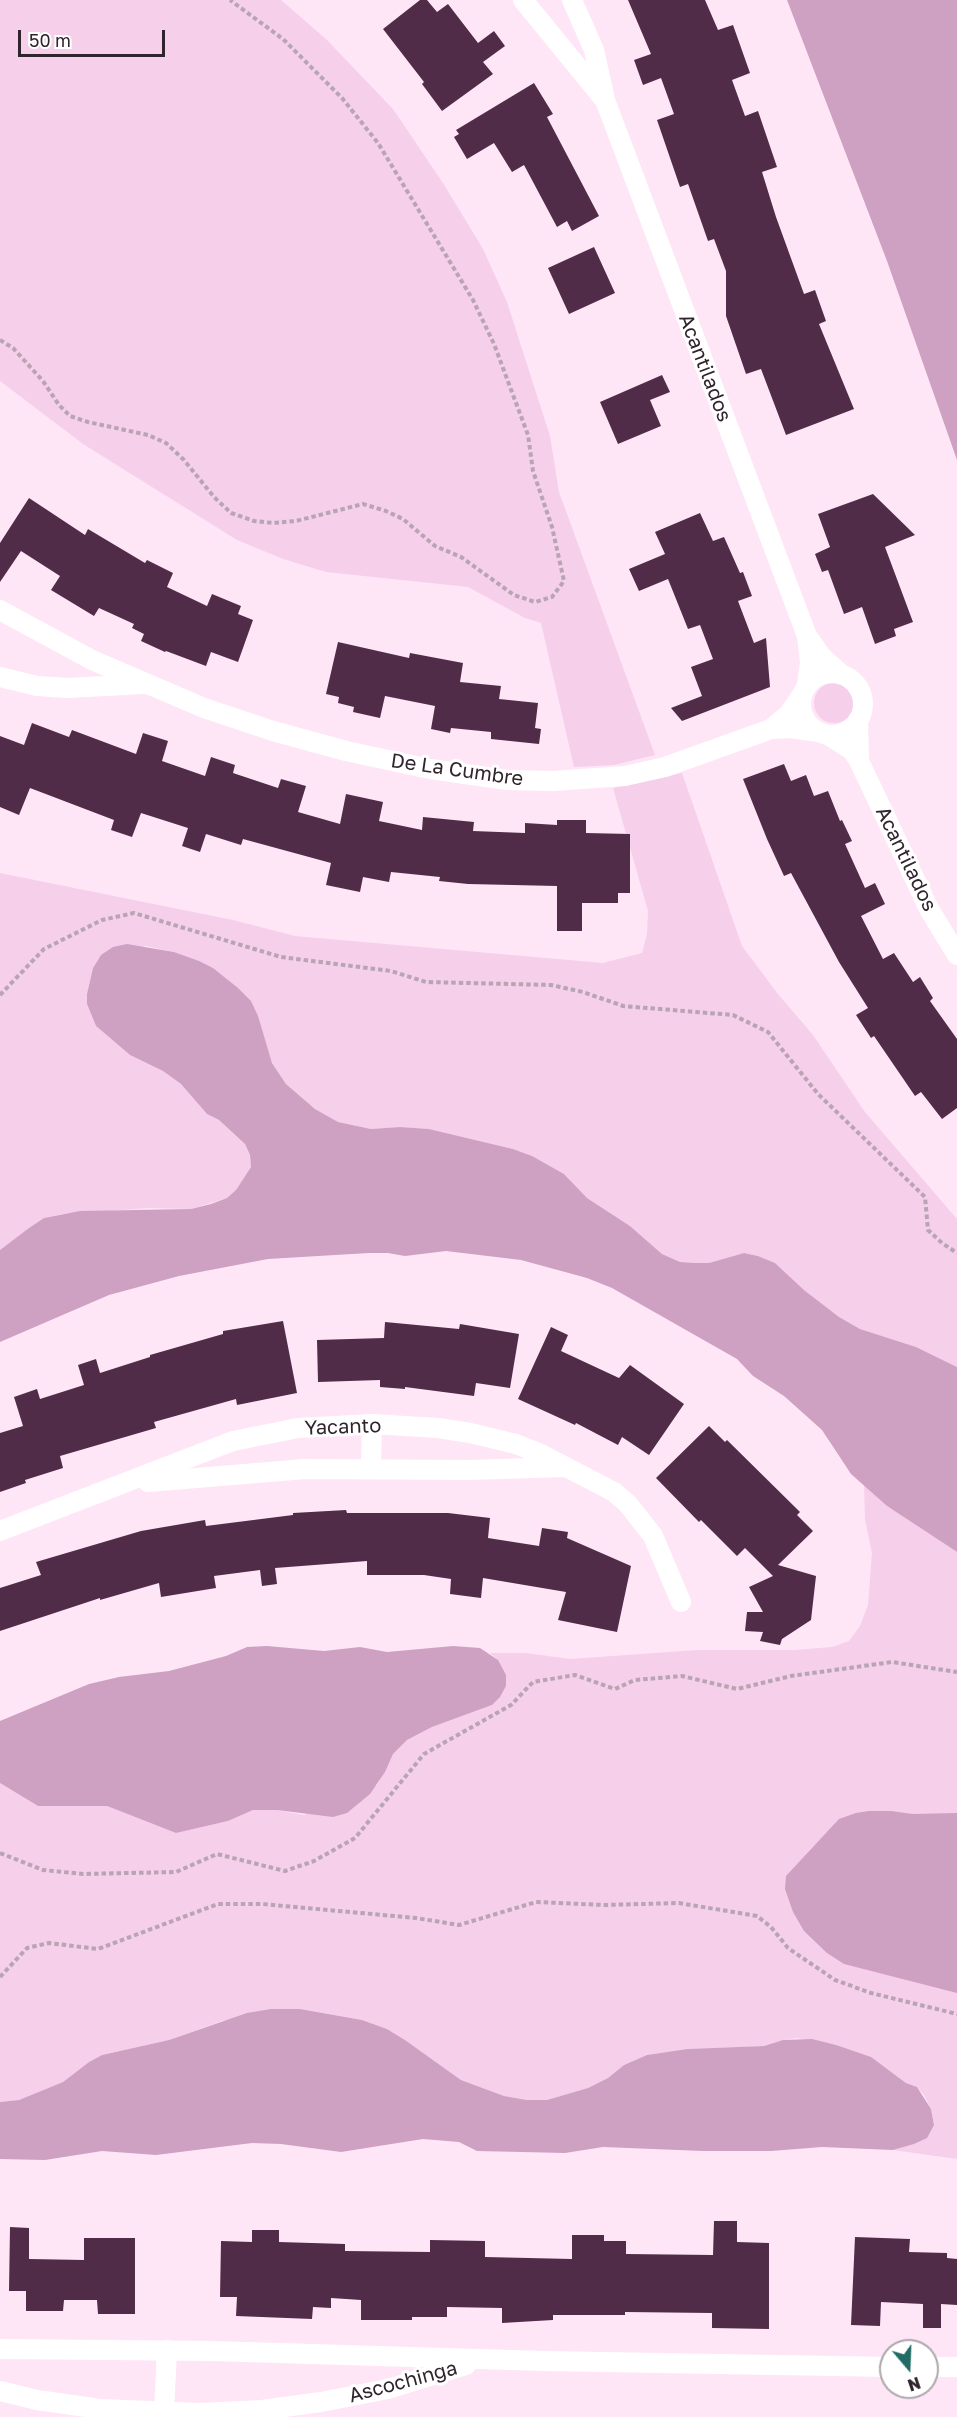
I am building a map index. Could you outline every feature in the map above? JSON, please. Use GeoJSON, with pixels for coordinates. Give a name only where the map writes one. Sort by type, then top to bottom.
{"type":"FeatureCollection","features":[{"type":"Feature","properties":{"kind":"street","name":"Acantilados"},"geometry":{"type":"LineString","coordinates":[[523,0],[605,100]]}},
{"type":"Feature","properties":{"kind":"street","name":"Acantilados"},"geometry":{"type":"LineString","coordinates":[[572,0],[594,50],[605,100],[807,636]]}},
{"type":"Feature","properties":{"kind":"street","name":"De La Cumbre"},"geometry":{"type":"LineString","coordinates":[[0,610],[92,660],[204,708],[273,731],[346,751],[430,769],[507,780],[585,781],[625,776],[665,767],[771,729]]}},
{"type":"Feature","properties":{"kind":"street"},"geometry":{"type":"LineString","coordinates":[[807,636],[822,657],[850,679],[861,694],[862,703],[858,720],[859,761]]}},
{"type":"Feature","properties":{"kind":"street"},"geometry":{"type":"LineString","coordinates":[[807,636],[810,662],[802,713],[806,721],[852,750],[859,761]]}},
{"type":"Feature","properties":{"kind":"street"},"geometry":{"type":"LineString","coordinates":[[771,729],[789,714],[805,690],[823,674],[842,675]]}},
{"type":"Feature","properties":{"kind":"street","name":"De La Cumbre"},"geometry":{"type":"LineString","coordinates":[[0,677],[37,686],[68,688],[148,684]]}},
{"type":"Feature","properties":{"kind":"street"},"geometry":{"type":"LineString","coordinates":[[771,729],[790,728],[824,734],[845,732],[858,720]]}},
{"type":"Feature","properties":{"kind":"street","name":"Acantilados"},"geometry":{"type":"LineString","coordinates":[[859,761],[930,909],[957,955]]}},
{"type":"Feature","properties":{"kind":"street"},"geometry":{"type":"LineString","coordinates":[[371,1468],[372,1424]]}},
{"type":"Feature","properties":{"kind":"street","name":"Yacanto"},"geometry":{"type":"LineString","coordinates":[[0,1531],[233,1441],[298,1428],[372,1424],[438,1428],[470,1432],[516,1444],[585,1475],[614,1492],[640,1518],[653,1536],[681,1602]]}},
{"type":"Feature","properties":{"kind":"street","name":"Yacanto"},"geometry":{"type":"LineString","coordinates":[[124,1485],[285,1470],[371,1468],[470,1470],[564,1467]]}},
{"type":"Feature","properties":{"kind":"street","name":"Ascochinga"},"geometry":{"type":"LineString","coordinates":[[0,2349],[167,2350],[483,2360],[879,2367]]}},
{"type":"Feature","properties":{"kind":"street"},"geometry":{"type":"LineString","coordinates":[[164,2412],[167,2350]]}},
{"type":"Feature","properties":{"kind":"street","name":"Ascochinga"},"geometry":{"type":"LineString","coordinates":[[0,2391],[37,2400],[100,2409],[199,2413],[262,2410],[321,2402],[388,2389],[483,2360]]}},
{"type":"Feature","properties":{"kind":"street"},"geometry":{"type":"LineString","coordinates":[[939,2367],[957,2367]]}},
{"type":"Feature","properties":{"kind":"path"},"geometry":{"type":"LineString","coordinates":[[0,340],[14,348],[70,416],[148,435],[166,443],[231,513],[254,521],[273,523],[296,521],[363,504],[403,519],[435,546],[461,557],[514,595],[534,602],[552,597],[564,581],[552,526],[533,471],[528,435],[494,344],[473,300],[378,143],[342,98],[283,39],[230,0]]}},
{"type":"Feature","properties":{"kind":"path"},"geometry":{"type":"LineString","coordinates":[[0,995],[44,949],[102,920],[134,913],[281,957],[391,971],[426,982],[551,985],[583,992],[623,1006],[734,1015],[768,1032],[818,1094],[925,1197],[928,1230],[957,1253]]}},
{"type":"Feature","properties":{"kind":"path"},"geometry":{"type":"LineString","coordinates":[[0,1853],[44,1870],[83,1874],[176,1872],[217,1854],[285,1871],[314,1861],[356,1838],[424,1754],[511,1705],[532,1682],[575,1676],[615,1689],[635,1680],[682,1676],[737,1689],[791,1676],[892,1662],[957,1672]]}},
{"type":"Feature","properties":{"kind":"path"},"geometry":{"type":"LineString","coordinates":[[0,1977],[27,1948],[49,1943],[98,1949],[218,1904],[262,1904],[416,1918],[459,1925],[536,1902],[604,1905],[679,1903],[757,1916],[771,1927],[788,1948],[835,1980],[871,1994],[957,2014]]}},
{"type":"Feature","properties":{"kind":"shaded area"},"geometry":{"type":"Polygon","coordinates":[[[0,0],[281,0],[326,39],[393,109],[443,183],[483,249],[507,302],[550,436],[559,492],[655,755],[614,765],[574,767],[541,623],[525,618],[468,587],[326,572],[283,559],[237,540],[83,444],[0,381],[0,0]]]}},
{"type":"Feature","properties":{"kind":"shaded area"},"geometry":{"type":"Polygon","coordinates":[[[787,0],[957,0],[957,460],[887,261],[787,0]]]}},
{"type":"Feature","properties":{"kind":"shaded area"},"geometry":{"type":"Polygon","coordinates":[[[834,683],[842,684],[848,689],[853,695],[853,711],[848,717],[842,722],[834,723],[826,722],[820,717],[815,711],[814,703],[815,695],[820,689],[826,684],[834,683]]]}},
{"type":"Feature","properties":{"kind":"shaded area"},"geometry":{"type":"Polygon","coordinates":[[[682,773],[742,946],[813,1035],[865,1112],[957,1219],[957,1367],[916,1347],[860,1329],[839,1317],[804,1290],[775,1263],[758,1256],[744,1253],[709,1263],[696,1263],[680,1262],[662,1254],[630,1226],[587,1198],[564,1174],[531,1156],[513,1149],[429,1129],[400,1127],[371,1129],[338,1122],[315,1109],[286,1084],[272,1063],[266,1046],[213,968],[174,952],[146,946],[101,955],[93,968],[87,994],[87,1004],[96,1026],[130,1055],[163,1071],[181,1084],[207,1114],[219,1120],[245,1144],[250,1155],[251,1167],[236,1190],[227,1198],[191,1209],[149,1208],[62,1214],[44,1218],[0,1250],[0,873],[233,920],[295,936],[603,963],[642,953],[647,934],[648,911],[613,788],[682,773]]]}},
{"type":"Feature","properties":{"kind":"shaded area"},"geometry":{"type":"Polygon","coordinates":[[[127,944],[174,952],[199,961],[213,968],[238,988],[251,1001],[258,1016],[272,1063],[286,1084],[315,1109],[338,1122],[371,1129],[400,1127],[429,1129],[513,1149],[532,1156],[564,1174],[587,1198],[630,1226],[662,1254],[680,1262],[696,1263],[709,1263],[744,1253],[758,1256],[775,1263],[804,1290],[839,1317],[860,1329],[916,1347],[957,1367],[957,1552],[887,1506],[851,1474],[822,1430],[784,1396],[753,1376],[737,1359],[612,1288],[587,1278],[521,1260],[446,1251],[405,1256],[369,1253],[268,1259],[179,1276],[109,1295],[0,1342],[0,1250],[29,1228],[44,1218],[80,1211],[191,1209],[211,1204],[227,1198],[236,1190],[251,1167],[250,1155],[245,1144],[219,1120],[207,1114],[181,1084],[163,1071],[130,1055],[96,1026],[87,1004],[93,968],[101,955],[113,947],[127,944]]]}},
{"type":"Feature","properties":{"kind":"shaded area"},"geometry":{"type":"Polygon","coordinates":[[[864,1484],[887,1506],[957,1552],[957,2159],[893,2150],[914,2144],[927,2137],[934,2124],[931,2109],[917,2087],[836,2045],[797,2038],[764,2046],[687,2049],[647,2055],[624,2065],[608,2078],[588,2088],[547,2100],[527,2100],[504,2096],[461,2080],[387,2029],[362,2020],[300,2009],[222,2021],[169,2040],[102,2055],[63,2082],[19,2100],[0,2102],[0,1783],[38,1806],[107,1806],[176,1833],[228,1821],[253,1810],[277,1810],[304,1815],[377,1785],[393,1754],[407,1740],[432,1727],[492,1705],[498,1660],[490,1653],[526,1653],[570,1659],[697,1650],[794,1650],[832,1647],[849,1641],[860,1626],[868,1605],[872,1553],[865,1520],[864,1484]]]}},
{"type":"Feature","properties":{"kind":"shaded area"},"geometry":{"type":"Polygon","coordinates":[[[267,1646],[324,1651],[360,1647],[387,1652],[453,1646],[480,1648],[498,1660],[506,1675],[506,1686],[492,1705],[432,1727],[407,1740],[393,1754],[385,1772],[370,1794],[347,1813],[333,1817],[277,1810],[253,1810],[228,1821],[176,1833],[107,1806],[38,1806],[0,1783],[0,1721],[89,1684],[119,1677],[169,1671],[226,1656],[247,1647],[267,1646]]]}},
{"type":"Feature","properties":{"kind":"shaded area"},"geometry":{"type":"Polygon","coordinates":[[[869,1811],[913,1814],[957,1813],[957,1993],[844,1964],[827,1953],[804,1931],[793,1912],[785,1889],[786,1876],[839,1819],[869,1811]]]}},
{"type":"Feature","properties":{"kind":"shaded area"},"geometry":{"type":"Polygon","coordinates":[[[271,2009],[300,2009],[362,2020],[387,2029],[461,2080],[504,2096],[527,2100],[547,2100],[588,2088],[608,2078],[624,2065],[647,2055],[687,2049],[764,2046],[783,2040],[812,2039],[871,2057],[906,2083],[917,2087],[931,2109],[934,2125],[927,2138],[893,2150],[822,2147],[771,2151],[703,2151],[603,2147],[565,2153],[477,2151],[459,2142],[423,2139],[341,2152],[281,2144],[252,2143],[156,2155],[102,2151],[45,2160],[0,2159],[0,2102],[19,2100],[63,2082],[102,2055],[169,2040],[247,2013],[271,2009]]]}},
{"type":"Feature","properties":{"kind":"building"},"geometry":{"type":"Polygon","coordinates":[[[420,0],[427,0],[437,12],[448,4],[478,43],[494,31],[505,46],[483,62],[493,74],[442,111],[422,84],[424,82],[383,29],[420,0]]]}},
{"type":"Feature","properties":{"kind":"building"},"geometry":{"type":"Polygon","coordinates":[[[628,0],[705,0],[718,30],[733,25],[750,73],[732,80],[745,116],[758,111],[777,167],[762,172],[776,217],[804,294],[815,290],[826,321],[819,324],[854,409],[786,435],[761,369],[746,374],[726,316],[726,271],[714,239],[708,241],[688,184],[680,187],[657,120],[674,114],[661,78],[643,85],[634,60],[651,54],[628,0]]]}},
{"type":"Feature","properties":{"kind":"building"},"geometry":{"type":"Polygon","coordinates":[[[534,83],[553,114],[547,117],[599,216],[572,231],[567,221],[557,227],[524,165],[512,172],[494,143],[467,159],[454,137],[459,134],[456,130],[534,83]]]}},
{"type":"Feature","properties":{"kind":"building"},"geometry":{"type":"Polygon","coordinates":[[[594,247],[615,293],[569,314],[548,268],[594,247]]]}},
{"type":"Feature","properties":{"kind":"building"},"geometry":{"type":"Polygon","coordinates":[[[662,375],[670,392],[650,400],[661,426],[618,444],[600,402],[662,375]]]}},
{"type":"Feature","properties":{"kind":"building"},"geometry":{"type":"Polygon","coordinates":[[[873,494],[915,535],[885,547],[913,622],[894,629],[896,636],[875,644],[862,607],[844,614],[828,570],[822,572],[815,554],[830,547],[818,514],[873,494]]]}},
{"type":"Feature","properties":{"kind":"building"},"geometry":{"type":"Polygon","coordinates":[[[29,498],[85,535],[88,529],[145,563],[147,560],[173,573],[167,587],[207,606],[212,594],[241,606],[238,614],[253,620],[238,662],[211,652],[206,666],[141,641],[144,634],[132,628],[134,624],[99,608],[94,616],[51,590],[60,576],[21,551],[0,582],[0,543],[29,498]]]}},
{"type":"Feature","properties":{"kind":"building"},"geometry":{"type":"Polygon","coordinates":[[[700,513],[713,541],[724,537],[740,573],[743,572],[752,596],[738,601],[754,643],[766,638],[770,687],[682,721],[671,708],[702,696],[691,667],[713,659],[700,625],[688,629],[668,579],[639,591],[629,569],[665,554],[655,532],[700,513]]]}},
{"type":"Feature","properties":{"kind":"building"},"geometry":{"type":"Polygon","coordinates":[[[338,642],[409,658],[410,653],[463,663],[460,682],[501,686],[499,699],[538,703],[535,728],[541,729],[539,744],[491,739],[491,732],[451,728],[450,733],[431,729],[435,706],[385,696],[380,718],[353,712],[354,707],[338,703],[339,697],[326,694],[338,642]]]}},
{"type":"Feature","properties":{"kind":"building"},"geometry":{"type":"Polygon","coordinates":[[[32,723],[69,737],[72,730],[136,754],[143,733],[168,741],[162,761],[205,776],[211,757],[235,765],[233,773],[278,788],[281,779],[306,786],[298,812],[340,824],[346,794],[383,802],[379,821],[422,830],[423,817],[474,822],[473,831],[525,833],[525,823],[557,825],[557,820],[586,820],[586,833],[630,834],[630,893],[618,893],[618,903],[582,903],[582,931],[557,931],[557,886],[468,884],[439,881],[440,877],[391,872],[389,882],[363,877],[360,892],[326,885],[331,863],[243,839],[241,845],[206,834],[200,852],[182,846],[188,828],[141,813],[132,837],[111,830],[114,820],[30,788],[19,815],[0,807],[0,736],[24,745],[32,723]]]}},
{"type":"Feature","properties":{"kind":"building"},"geometry":{"type":"Polygon","coordinates":[[[784,764],[791,781],[806,775],[814,796],[828,791],[840,821],[842,820],[852,841],[845,844],[865,888],[875,883],[885,904],[861,916],[883,959],[894,953],[913,982],[920,977],[933,998],[930,1001],[957,1039],[957,1108],[942,1119],[921,1092],[915,1096],[874,1036],[871,1038],[856,1015],[868,1008],[839,962],[791,873],[784,876],[767,839],[743,779],[784,764]]]}},
{"type":"Feature","properties":{"kind":"building"},"geometry":{"type":"Polygon","coordinates":[[[283,1321],[297,1393],[237,1405],[236,1399],[154,1422],[156,1428],[60,1456],[63,1468],[25,1480],[26,1483],[0,1492],[0,1433],[23,1426],[14,1397],[37,1389],[40,1399],[84,1385],[78,1365],[96,1359],[100,1373],[150,1357],[150,1355],[223,1334],[223,1331],[283,1321]]]}},
{"type":"Feature","properties":{"kind":"building"},"geometry":{"type":"Polygon","coordinates":[[[385,1322],[459,1329],[460,1324],[519,1334],[510,1388],[476,1383],[474,1396],[405,1387],[405,1389],[380,1387],[380,1380],[318,1382],[317,1340],[384,1338],[385,1322]]]}},
{"type":"Feature","properties":{"kind":"building"},"geometry":{"type":"Polygon","coordinates":[[[551,1327],[568,1335],[561,1351],[619,1378],[630,1365],[684,1404],[649,1455],[622,1437],[618,1445],[576,1423],[575,1425],[518,1399],[551,1327]]]}},
{"type":"Feature","properties":{"kind":"building"},"geometry":{"type":"Polygon","coordinates":[[[709,1426],[725,1442],[727,1440],[800,1512],[797,1515],[813,1531],[778,1565],[816,1576],[811,1620],[782,1639],[780,1645],[760,1641],[763,1632],[745,1631],[747,1612],[763,1612],[749,1587],[773,1576],[745,1548],[737,1556],[701,1520],[699,1522],[656,1478],[709,1426]]]}},
{"type":"Feature","properties":{"kind":"building"},"geometry":{"type":"Polygon","coordinates":[[[346,1510],[347,1513],[448,1513],[490,1518],[488,1538],[539,1546],[542,1528],[568,1532],[567,1538],[631,1566],[617,1632],[558,1620],[566,1592],[483,1578],[481,1598],[450,1594],[451,1579],[424,1575],[367,1575],[367,1561],[275,1568],[277,1584],[262,1586],[260,1570],[214,1576],[216,1588],[161,1597],[159,1583],[100,1600],[100,1598],[0,1631],[0,1588],[41,1575],[36,1562],[141,1531],[205,1520],[206,1526],[293,1515],[293,1513],[346,1510]]]}},
{"type":"Feature","properties":{"kind":"building"},"geometry":{"type":"Polygon","coordinates":[[[714,2221],[737,2221],[737,2242],[769,2243],[769,2329],[712,2328],[712,2313],[625,2312],[625,2315],[553,2315],[553,2320],[502,2323],[502,2308],[447,2307],[447,2317],[361,2320],[361,2300],[331,2298],[331,2308],[313,2307],[312,2319],[236,2316],[237,2297],[220,2297],[221,2241],[252,2242],[252,2230],[279,2230],[279,2242],[345,2244],[345,2251],[430,2252],[430,2240],[485,2241],[485,2257],[572,2259],[572,2235],[604,2235],[604,2241],[626,2241],[626,2254],[713,2255],[714,2221]]]}},
{"type":"Feature","properties":{"kind":"building"},"geometry":{"type":"Polygon","coordinates":[[[10,2227],[29,2228],[29,2259],[84,2260],[84,2238],[135,2238],[135,2314],[98,2314],[97,2300],[64,2300],[63,2311],[26,2311],[26,2291],[9,2291],[10,2227]]]}},
{"type":"Feature","properties":{"kind":"building"},"geometry":{"type":"Polygon","coordinates":[[[855,2237],[910,2239],[909,2252],[947,2253],[947,2258],[957,2259],[957,2305],[941,2304],[941,2328],[923,2328],[923,2304],[881,2302],[880,2326],[851,2325],[855,2237]]]}}]}
